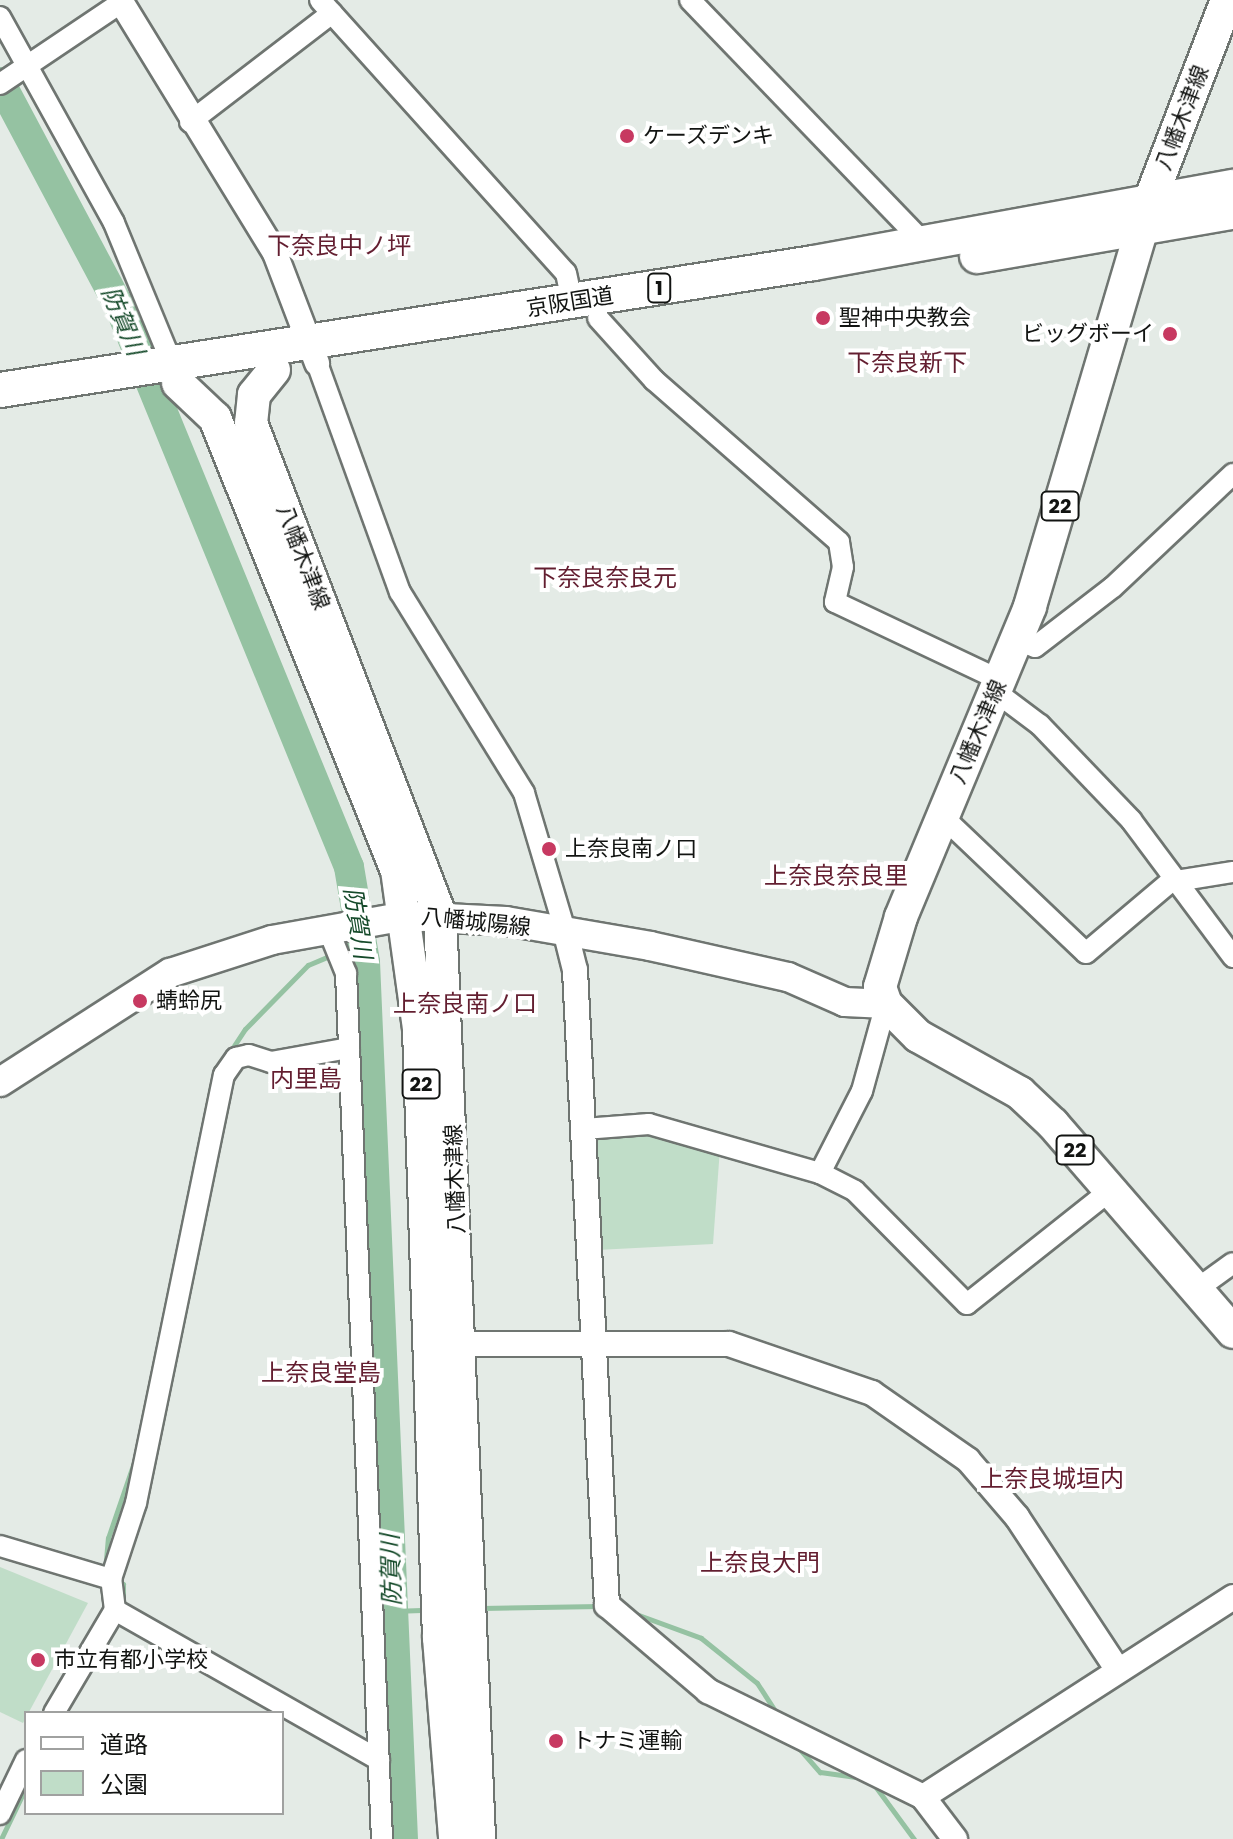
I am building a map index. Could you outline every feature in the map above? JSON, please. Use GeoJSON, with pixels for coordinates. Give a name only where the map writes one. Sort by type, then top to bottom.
{"type":"FeatureCollection","features":[{"type":"Feature","properties":{"kind":"highway","name":"京阪国道"},"geometry":{"type":"LineString","coordinates":[[0,409],[172,374],[585,310],[1146,215],[1233,187]]}},
{"type":"Feature","properties":{"kind":"highway","name":"京阪国道"},"geometry":{"type":"LineString","coordinates":[[585,310],[924,243],[1146,215],[1233,212]]}},
{"type":"Feature","properties":{"kind":"highway","name":"京阪国道"},"geometry":{"type":"LineString","coordinates":[[172,374],[274,370],[313,353]]}},
{"type":"Feature","properties":{"kind":"highway","name":"京阪国道"},"geometry":{"type":"LineString","coordinates":[[0,390],[130,382]]}},
{"type":"Feature","properties":{"kind":"main road","name":"八幡木津線"},"geometry":{"type":"LineString","coordinates":[[886,1004],[880,987],[886,961],[1018,641],[1146,215],[1227,0]]}},
{"type":"Feature","properties":{"kind":"main road","name":"八幡木津線"},"geometry":{"type":"LineString","coordinates":[[274,370],[254,395],[251,423],[440,915],[462,1344],[479,1839]]}},
{"type":"Feature","properties":{"kind":"main road","name":"八幡木津線"},"geometry":{"type":"LineString","coordinates":[[172,374],[215,418],[343,726],[397,870],[394,918],[419,1029],[428,1297],[455,1839]]}},
{"type":"Feature","properties":{"kind":"main road","name":"八幡城陽線"},"geometry":{"type":"LineString","coordinates":[[0,1082],[170,973],[328,929],[394,918],[440,915],[566,934],[788,977],[845,1002],[886,1004]]}},
{"type":"Feature","properties":{"kind":"main road","name":"22"},"geometry":{"type":"LineString","coordinates":[[886,1004],[918,1036],[1020,1093],[1111,1190],[1233,1332]]}},
{"type":"Feature","properties":{"kind":"street"},"geometry":{"type":"LineString","coordinates":[[0,84],[28,68],[121,1],[190,122],[275,253],[400,592],[524,793],[575,970],[584,1129],[590,1342],[607,1605],[708,1691],[923,1797],[955,1839]]}},
{"type":"Feature","properties":{"kind":"street"},"geometry":{"type":"LineString","coordinates":[[698,3],[924,243]]}},
{"type":"Feature","properties":{"kind":"street"},"geometry":{"type":"LineString","coordinates":[[190,122],[326,6],[566,273],[585,310],[654,380],[839,542],[843,567],[835,602],[998,686],[1080,764],[1131,820],[1170,882],[1233,957]]}},
{"type":"Feature","properties":{"kind":"street"},"geometry":{"type":"LineString","coordinates":[[0,17],[114,223],[172,374]]}},
{"type":"Feature","properties":{"kind":"street"},"geometry":{"type":"LineString","coordinates":[[1018,641],[1035,647],[1057,630],[1196,516],[1233,474]]}},
{"type":"Feature","properties":{"kind":"street"},"geometry":{"type":"LineString","coordinates":[[943,817],[1086,953],[1170,882],[1233,872]]}},
{"type":"Feature","properties":{"kind":"street"},"geometry":{"type":"LineString","coordinates":[[328,929],[346,973],[382,1839]]}},
{"type":"Feature","properties":{"kind":"street"},"geometry":{"type":"LineString","coordinates":[[820,1173],[862,1091],[886,1004]]}},
{"type":"Feature","properties":{"kind":"street"},"geometry":{"type":"LineString","coordinates":[[55,1711],[115,1610],[111,1579],[136,1503],[224,1075],[236,1058],[249,1055],[271,1062],[349,1048]]}},
{"type":"Feature","properties":{"kind":"street"},"geometry":{"type":"LineString","coordinates":[[584,1129],[649,1124],[820,1173],[855,1191],[967,1304],[1111,1190]]}},
{"type":"Feature","properties":{"kind":"street"},"geometry":{"type":"LineString","coordinates":[[1197,1289],[1233,1263]]}},
{"type":"Feature","properties":{"kind":"street"},"geometry":{"type":"LineString","coordinates":[[428,1297],[441,1329],[462,1344],[729,1344],[833,1375],[922,1423],[968,1460],[1017,1517],[1118,1670]]}},
{"type":"Feature","properties":{"kind":"street"},"geometry":{"type":"LineString","coordinates":[[0,1546],[111,1579]]}},
{"type":"Feature","properties":{"kind":"street"},"geometry":{"type":"LineString","coordinates":[[923,1797],[1233,1597]]}},
{"type":"Feature","properties":{"kind":"street"},"geometry":{"type":"LineString","coordinates":[[115,1610],[379,1760]]}},
{"type":"Feature","properties":{"kind":"street"},"geometry":{"type":"LineString","coordinates":[[0,1814],[24,1764]]}},
{"type":"Feature","properties":{"kind":"green space"},"geometry":{"type":"Polygon","coordinates":[[[650,1128],[720,1148],[713,1244],[597,1250],[595,1142],[605,1133],[650,1128]]]}},
{"type":"Feature","properties":{"kind":"green space"},"geometry":{"type":"Polygon","coordinates":[[[0,1567],[88,1603],[30,1711],[24,1711],[23,1723],[0,1712],[0,1567]]]}},
{"type":"Feature","properties":{"kind":"waterway","name":"防賀川"},"geometry":{"type":"LineString","coordinates":[[0,82],[120,308],[349,867],[365,962],[403,1839]]}},
{"type":"Feature","properties":{"kind":"waterway"},"geometry":{"type":"LineString","coordinates":[[342,953],[362,950]]}},
{"type":"Feature","properties":{"kind":"waterway"},"geometry":{"type":"LineString","coordinates":[[220,1067],[245,1029],[308,965],[332,955]]}},
{"type":"Feature","properties":{"kind":"waterway"},"geometry":{"type":"LineString","coordinates":[[105,1571],[108,1538],[136,1456]]}},
{"type":"Feature","properties":{"kind":"waterway"},"geometry":{"type":"LineString","coordinates":[[117,1579],[123,1584],[123,1608]]}},
{"type":"Feature","properties":{"kind":"waterway"},"geometry":{"type":"LineString","coordinates":[[482,1608],[600,1606]]}},
{"type":"Feature","properties":{"kind":"waterway"},"geometry":{"type":"LineString","coordinates":[[393,1611],[428,1610]]}},
{"type":"Feature","properties":{"kind":"waterway"},"geometry":{"type":"LineString","coordinates":[[625,1610],[701,1638],[757,1683],[777,1714]]}},
{"type":"Feature","properties":{"kind":"waterway"},"geometry":{"type":"LineString","coordinates":[[797,1746],[820,1772],[863,1778]]}},
{"type":"Feature","properties":{"kind":"waterway"},"geometry":{"type":"LineString","coordinates":[[875,1786],[914,1839]]}},
{"type":"Feature","properties":{"kind":"waterway"},"geometry":{"type":"LineString","coordinates":[[1,1839],[24,1791]]}},
{"type":"Feature","properties":{"kind":"place","name":"ケーズデンキ"},"geometry":{"type":"Point","coordinates":[627,136]}},
{"type":"Feature","properties":{"kind":"place","name":"聖神中央教会"},"geometry":{"type":"Point","coordinates":[823,318]}},
{"type":"Feature","properties":{"kind":"place","name":"ビッグボーイ"},"geometry":{"type":"Point","coordinates":[1170,334]}},
{"type":"Feature","properties":{"kind":"place","name":"上奈良南ノ口"},"geometry":{"type":"Point","coordinates":[549,849]}},
{"type":"Feature","properties":{"kind":"place","name":"蜻蛉尻"},"geometry":{"type":"Point","coordinates":[140,1001]}},
{"type":"Feature","properties":{"kind":"place","name":"市立有都小学校"},"geometry":{"type":"Point","coordinates":[38,1660]}},
{"type":"Feature","properties":{"kind":"place","name":"トナミ運輸"},"geometry":{"type":"Point","coordinates":[556,1741]}},
{"type":"Feature","properties":{"kind":"district","name":"下奈良中ノ坪"},"geometry":{"type":"Point","coordinates":[339,246]}},
{"type":"Feature","properties":{"kind":"district","name":"下奈良新下"},"geometry":{"type":"Point","coordinates":[907,363]}},
{"type":"Feature","properties":{"kind":"district","name":"下奈良奈良元"},"geometry":{"type":"Point","coordinates":[605,578]}},
{"type":"Feature","properties":{"kind":"district","name":"上奈良奈良里"},"geometry":{"type":"Point","coordinates":[836,876]}},
{"type":"Feature","properties":{"kind":"district","name":"上奈良南ノ口"},"geometry":{"type":"Point","coordinates":[465,1004]}},
{"type":"Feature","properties":{"kind":"district","name":"内里島"},"geometry":{"type":"Point","coordinates":[306,1079]}},
{"type":"Feature","properties":{"kind":"district","name":"上奈良堂島"},"geometry":{"type":"Point","coordinates":[321,1373]}},
{"type":"Feature","properties":{"kind":"district","name":"上奈良城垣内"},"geometry":{"type":"Point","coordinates":[1052,1479]}},
{"type":"Feature","properties":{"kind":"district","name":"上奈良大門"},"geometry":{"type":"Point","coordinates":[760,1563]}}]}
